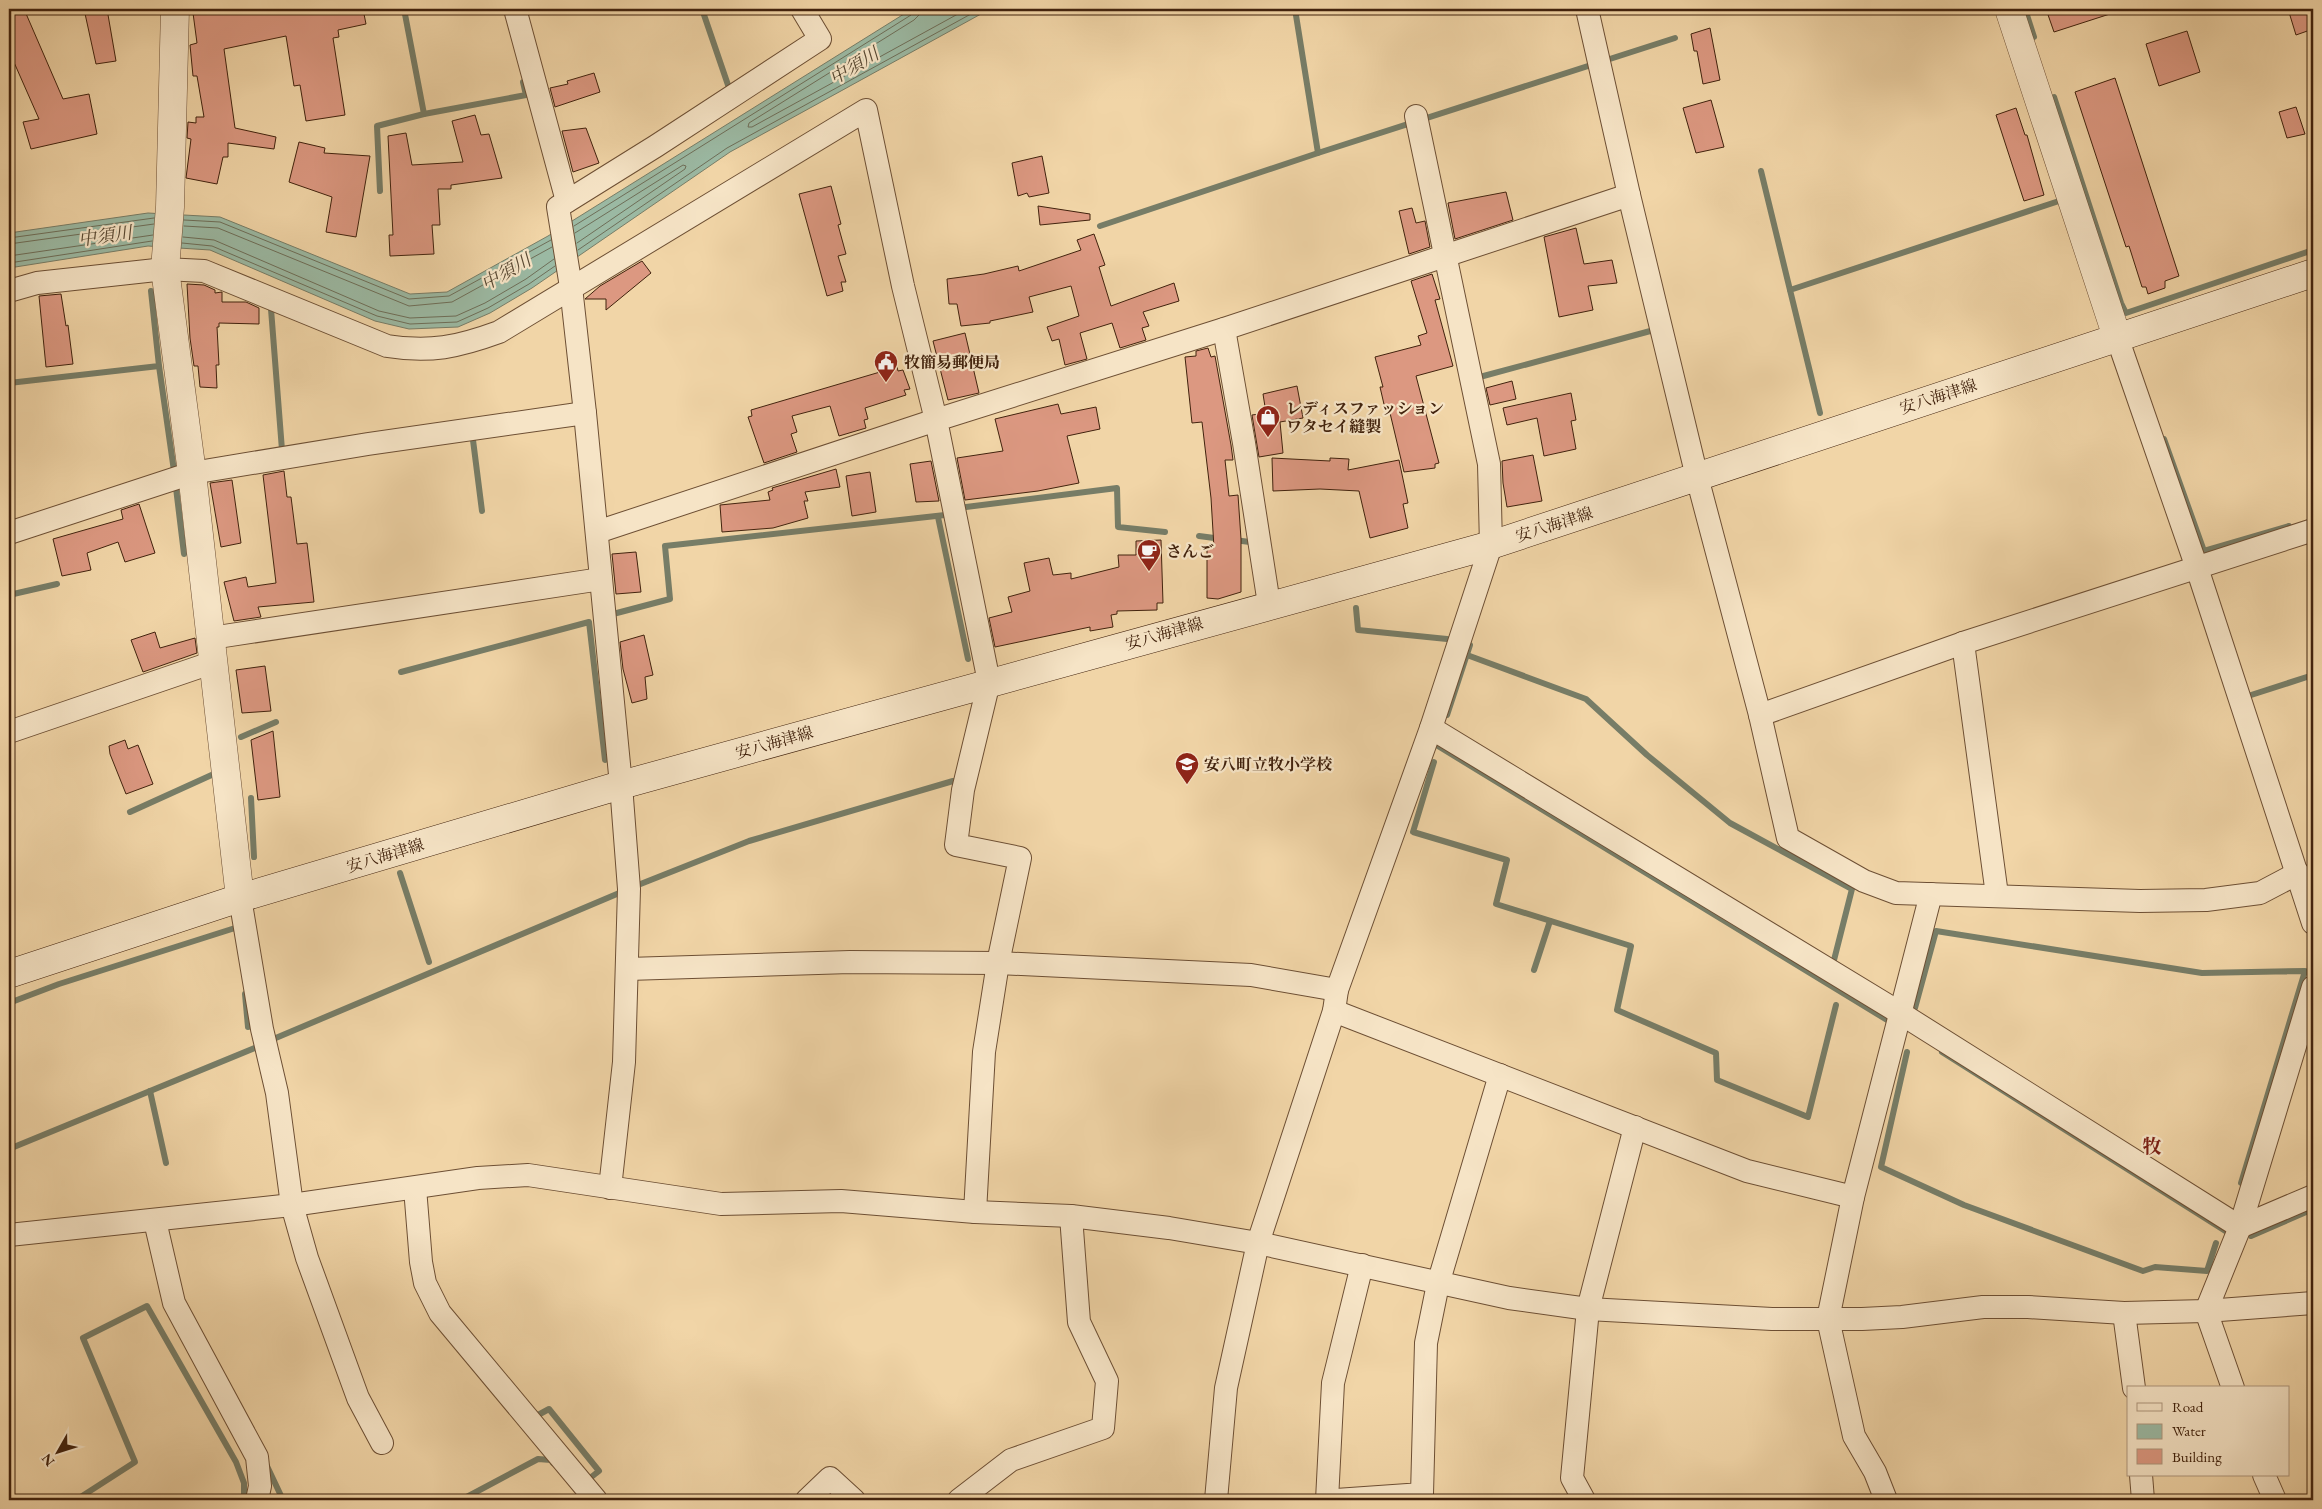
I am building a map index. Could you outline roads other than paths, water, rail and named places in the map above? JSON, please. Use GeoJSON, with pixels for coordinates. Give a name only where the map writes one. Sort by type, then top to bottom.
{"type":"FeatureCollection","features":[{"type":"Feature","properties":{"kind":"main road"},"geometry":{"type":"LineString","coordinates":[[175,9],[170,207],[165,262],[192,474],[240,898]]}},
{"type":"Feature","properties":{"kind":"main road"},"geometry":{"type":"LineString","coordinates":[[2009,9],[2117,337]]}},
{"type":"Feature","properties":{"kind":"main road","name":"安八海津線"},"geometry":{"type":"LineString","coordinates":[[9,974],[240,898],[621,785],[1269,604],[1491,545],[2313,273]]}},
{"type":"Feature","properties":{"kind":"street"},"geometry":{"type":"LineString","coordinates":[[515,9],[564,211],[621,785],[629,889],[628,969],[624,1062],[610,1188]]}},
{"type":"Feature","properties":{"kind":"street"},"geometry":{"type":"LineString","coordinates":[[564,211],[656,146],[820,39],[802,9]]}},
{"type":"Feature","properties":{"kind":"street"},"geometry":{"type":"LineString","coordinates":[[1588,9],[1629,195],[1697,477],[1760,715],[1788,838],[1872,884],[1896,893],[1997,894],[2140,901],[2206,900],[2260,893],[2304,876]]}},
{"type":"Feature","properties":{"kind":"street"},"geometry":{"type":"LineString","coordinates":[[9,291],[38,283],[165,262],[204,271],[387,346],[413,350],[440,349],[466,344],[499,332],[570,278],[866,110],[903,286],[936,420],[989,682],[963,790],[956,845],[1020,858],[998,963],[984,1052],[976,1212]]}},
{"type":"Feature","properties":{"kind":"street"},"geometry":{"type":"LineString","coordinates":[[1216,1500],[1226,1388],[1258,1243],[1335,1000],[1430,728],[1491,545],[1489,464],[1416,116]]}},
{"type":"Feature","properties":{"kind":"street"},"geometry":{"type":"LineString","coordinates":[[597,532],[936,420],[1224,329],[1629,195]]}},
{"type":"Feature","properties":{"kind":"street"},"geometry":{"type":"LineString","coordinates":[[1224,329],[1269,604]]}},
{"type":"Feature","properties":{"kind":"street"},"geometry":{"type":"LineString","coordinates":[[2117,337],[2304,876],[2313,923]]}},
{"type":"Feature","properties":{"kind":"street"},"geometry":{"type":"LineString","coordinates":[[9,533],[192,474],[368,444],[585,413]]}},
{"type":"Feature","properties":{"kind":"street"},"geometry":{"type":"LineString","coordinates":[[1760,715],[1963,643],[2313,530]]}},
{"type":"Feature","properties":{"kind":"street"},"geometry":{"type":"LineString","coordinates":[[9,732],[212,650],[601,580]]}},
{"type":"Feature","properties":{"kind":"street"},"geometry":{"type":"LineString","coordinates":[[1963,643],[1997,894]]}},
{"type":"Feature","properties":{"kind":"street"},"geometry":{"type":"LineString","coordinates":[[1430,728],[1900,1013],[2240,1227]]}},
{"type":"Feature","properties":{"kind":"street"},"geometry":{"type":"LineString","coordinates":[[1886,1500],[1875,1472],[1854,1436],[1828,1319],[1853,1197],[1931,894]]}},
{"type":"Feature","properties":{"kind":"street"},"geometry":{"type":"LineString","coordinates":[[240,898],[262,1029],[277,1093],[292,1205],[307,1258],[358,1398],[382,1443]]}},
{"type":"Feature","properties":{"kind":"street"},"geometry":{"type":"LineString","coordinates":[[628,969],[850,962],[998,963],[1251,975],[1335,1000],[1500,1075],[1747,1171],[1853,1197]]}},
{"type":"Feature","properties":{"kind":"street"},"geometry":{"type":"LineString","coordinates":[[2231,1386],[2206,1312],[2240,1227],[2313,987]]}},
{"type":"Feature","properties":{"kind":"street"},"geometry":{"type":"LineString","coordinates":[[1336,1500],[1422,1494],[1426,1343],[1438,1284],[1500,1075]]}},
{"type":"Feature","properties":{"kind":"street"},"geometry":{"type":"LineString","coordinates":[[1584,1500],[1572,1478],[1588,1309],[1635,1127]]}},
{"type":"Feature","properties":{"kind":"street"},"geometry":{"type":"LineString","coordinates":[[9,1235],[155,1221],[292,1205],[478,1178],[528,1175],[721,1204],[841,1201],[976,1212],[1071,1216],[1169,1228],[1258,1243],[1362,1265],[1438,1284],[1509,1298],[1588,1309],[1772,1319],[1828,1319],[1902,1317],[1983,1307],[2028,1307],[2124,1314],[2206,1312],[2313,1303]]}},
{"type":"Feature","properties":{"kind":"street"},"geometry":{"type":"LineString","coordinates":[[415,1188],[420,1262],[425,1283],[440,1313],[596,1500]]}},
{"type":"Feature","properties":{"kind":"street"},"geometry":{"type":"LineString","coordinates":[[2240,1227],[2313,1196]]}},
{"type":"Feature","properties":{"kind":"street"},"geometry":{"type":"LineString","coordinates":[[959,1500],[1011,1460],[1103,1428],[1107,1382],[1079,1322],[1071,1216]]}},
{"type":"Feature","properties":{"kind":"street"},"geometry":{"type":"LineString","coordinates":[[155,1221],[174,1303],[256,1457],[260,1486],[257,1500]]}},
{"type":"Feature","properties":{"kind":"street"},"geometry":{"type":"LineString","coordinates":[[1326,1500],[1333,1383],[1362,1265]]}},
{"type":"Feature","properties":{"kind":"street"},"geometry":{"type":"LineString","coordinates":[[2124,1314],[2134,1386]]}},
{"type":"Feature","properties":{"kind":"street"},"geometry":{"type":"LineString","coordinates":[[2141,1476],[2143,1500]]}},
{"type":"Feature","properties":{"kind":"street"},"geometry":{"type":"LineString","coordinates":[[2264,1476],[2274,1500]]}},
{"type":"Feature","properties":{"kind":"street"},"geometry":{"type":"LineString","coordinates":[[807,1500],[830,1478],[854,1500]]}},
{"type":"Feature","properties":{"kind":"water","name":"中須川"},"geometry":{"type":"Polygon","coordinates":[[[912,9],[990,9],[730,152],[532,288],[490,313],[458,327],[409,329],[375,321],[210,250],[148,246],[9,268],[9,233],[148,213],[220,217],[410,294],[447,292],[548,236],[912,9]]]}},
{"type":"Feature","properties":{"kind":"waterway"},"geometry":{"type":"LineString","coordinates":[[404,9],[424,114]]}},
{"type":"Feature","properties":{"kind":"waterway"},"geometry":{"type":"LineString","coordinates":[[702,9],[728,85]]}},
{"type":"Feature","properties":{"kind":"waterway"},"geometry":{"type":"LineString","coordinates":[[1295,9],[1318,153],[1675,38]]}},
{"type":"Feature","properties":{"kind":"waterway"},"geometry":{"type":"LineString","coordinates":[[2025,9],[2034,37]]}},
{"type":"Feature","properties":{"kind":"waterway"},"geometry":{"type":"LineString","coordinates":[[380,191],[377,126],[424,114],[526,95],[523,82]]}},
{"type":"Feature","properties":{"kind":"waterway"},"geometry":{"type":"LineString","coordinates":[[2054,97],[2121,303],[2126,313],[2313,250]]}},
{"type":"Feature","properties":{"kind":"waterway"},"geometry":{"type":"LineString","coordinates":[[1100,226],[1318,153]]}},
{"type":"Feature","properties":{"kind":"waterway"},"geometry":{"type":"LineString","coordinates":[[1761,171],[1790,290]]}},
{"type":"Feature","properties":{"kind":"waterway"},"geometry":{"type":"LineString","coordinates":[[1820,413],[1790,290],[2059,201]]}},
{"type":"Feature","properties":{"kind":"waterway"},"geometry":{"type":"LineString","coordinates":[[9,383],[159,366],[151,291]]}},
{"type":"Feature","properties":{"kind":"waterway"},"geometry":{"type":"LineString","coordinates":[[271,309],[282,450],[277,451]]}},
{"type":"Feature","properties":{"kind":"waterway"},"geometry":{"type":"LineString","coordinates":[[1476,378],[1654,330]]}},
{"type":"Feature","properties":{"kind":"waterway"},"geometry":{"type":"LineString","coordinates":[[159,366],[174,471]]}},
{"type":"Feature","properties":{"kind":"waterway"},"geometry":{"type":"LineString","coordinates":[[2164,439],[2204,551],[2289,526]]}},
{"type":"Feature","properties":{"kind":"waterway"},"geometry":{"type":"LineString","coordinates":[[473,440],[482,511]]}},
{"type":"Feature","properties":{"kind":"waterway"},"geometry":{"type":"LineString","coordinates":[[176,488],[184,554]]}},
{"type":"Feature","properties":{"kind":"waterway"},"geometry":{"type":"LineString","coordinates":[[966,507],[1117,488],[1118,527],[1165,532]]}},
{"type":"Feature","properties":{"kind":"waterway"},"geometry":{"type":"LineString","coordinates":[[613,614],[670,599],[665,546],[945,515]]}},
{"type":"Feature","properties":{"kind":"waterway"},"geometry":{"type":"LineString","coordinates":[[938,517],[968,659]]}},
{"type":"Feature","properties":{"kind":"waterway"},"geometry":{"type":"LineString","coordinates":[[1199,536],[1222,539]]}},
{"type":"Feature","properties":{"kind":"waterway"},"geometry":{"type":"LineString","coordinates":[[1234,540],[1250,542]]}},
{"type":"Feature","properties":{"kind":"waterway"},"geometry":{"type":"LineString","coordinates":[[9,595],[57,584]]}},
{"type":"Feature","properties":{"kind":"waterway"},"geometry":{"type":"LineString","coordinates":[[1356,608],[1358,630],[1447,639]]}},
{"type":"Feature","properties":{"kind":"waterway"},"geometry":{"type":"LineString","coordinates":[[401,672],[589,622],[605,760]]}},
{"type":"Feature","properties":{"kind":"waterway"},"geometry":{"type":"LineString","coordinates":[[1447,715],[1470,645]]}},
{"type":"Feature","properties":{"kind":"waterway"},"geometry":{"type":"LineString","coordinates":[[1467,655],[1586,699],[1647,755],[1730,823],[1852,889],[1833,964]]}},
{"type":"Feature","properties":{"kind":"waterway"},"geometry":{"type":"LineString","coordinates":[[2248,696],[2313,675]]}},
{"type":"Feature","properties":{"kind":"waterway"},"geometry":{"type":"LineString","coordinates":[[241,737],[276,722]]}},
{"type":"Feature","properties":{"kind":"waterway"},"geometry":{"type":"LineString","coordinates":[[1438,746],[1892,1023]]}},
{"type":"Feature","properties":{"kind":"waterway"},"geometry":{"type":"LineString","coordinates":[[1434,762],[1413,832],[1507,860],[1496,904],[1631,946],[1617,1010],[1716,1053],[1717,1080],[1808,1117],[1836,1005]]}},
{"type":"Feature","properties":{"kind":"waterway"},"geometry":{"type":"LineString","coordinates":[[130,812],[216,773]]}},
{"type":"Feature","properties":{"kind":"waterway"},"geometry":{"type":"LineString","coordinates":[[638,885],[749,841],[953,781]]}},
{"type":"Feature","properties":{"kind":"waterway"},"geometry":{"type":"LineString","coordinates":[[251,798],[254,857]]}},
{"type":"Feature","properties":{"kind":"waterway"},"geometry":{"type":"LineString","coordinates":[[400,873],[429,962]]}},
{"type":"Feature","properties":{"kind":"waterway"},"geometry":{"type":"LineString","coordinates":[[271,1040],[624,891]]}},
{"type":"Feature","properties":{"kind":"waterway"},"geometry":{"type":"LineString","coordinates":[[1534,970],[1550,921]]}},
{"type":"Feature","properties":{"kind":"waterway"},"geometry":{"type":"LineString","coordinates":[[9,1003],[59,984],[235,928],[239,934]]}},
{"type":"Feature","properties":{"kind":"waterway"},"geometry":{"type":"LineString","coordinates":[[1915,1008],[1936,931],[2202,973],[2305,971],[2241,1183]]}},
{"type":"Feature","properties":{"kind":"waterway"},"geometry":{"type":"LineString","coordinates":[[245,994],[248,1027]]}},
{"type":"Feature","properties":{"kind":"waterway"},"geometry":{"type":"LineString","coordinates":[[9,1149],[257,1047]]}},
{"type":"Feature","properties":{"kind":"waterway"},"geometry":{"type":"LineString","coordinates":[[1907,1052],[1881,1167],[1964,1205],[2143,1271],[2155,1267],[2207,1271],[2216,1243]]}},
{"type":"Feature","properties":{"kind":"waterway"},"geometry":{"type":"LineString","coordinates":[[1942,1052],[2227,1232]]}},
{"type":"Feature","properties":{"kind":"waterway"},"geometry":{"type":"LineString","coordinates":[[150,1091],[166,1163]]}},
{"type":"Feature","properties":{"kind":"waterway"},"geometry":{"type":"LineString","coordinates":[[2251,1236],[2313,1209]]}},
{"type":"Feature","properties":{"kind":"waterway"},"geometry":{"type":"LineString","coordinates":[[76,1500],[135,1462],[83,1338],[147,1306],[236,1462],[244,1483],[244,1500]]}},
{"type":"Feature","properties":{"kind":"waterway"},"geometry":{"type":"LineString","coordinates":[[538,1415],[549,1409],[599,1471],[590,1478]]}},
{"type":"Feature","properties":{"kind":"waterway"},"geometry":{"type":"LineString","coordinates":[[461,1500],[538,1459],[551,1460],[553,1463]]}},
{"type":"Feature","properties":{"kind":"waterway"},"geometry":{"type":"LineString","coordinates":[[266,1464],[283,1500]]}},
{"type":"Feature","properties":{"kind":"place","name":"牧簡易郵便局"},"geometry":{"type":"Point","coordinates":[886,383]}},
{"type":"Feature","properties":{"kind":"place","name":"レディスファッション ワタセイ縫製"},"geometry":{"type":"Point","coordinates":[1268,438]}},
{"type":"Feature","properties":{"kind":"place","name":"さんご"},"geometry":{"type":"Point","coordinates":[1149,572]}},
{"type":"Feature","properties":{"kind":"place","name":"安八町立牧小学校"},"geometry":{"type":"Point","coordinates":[1187,785]}},
{"type":"Feature","properties":{"kind":"district","name":"牧"},"geometry":{"type":"Point","coordinates":[2152,1146]}}]}
